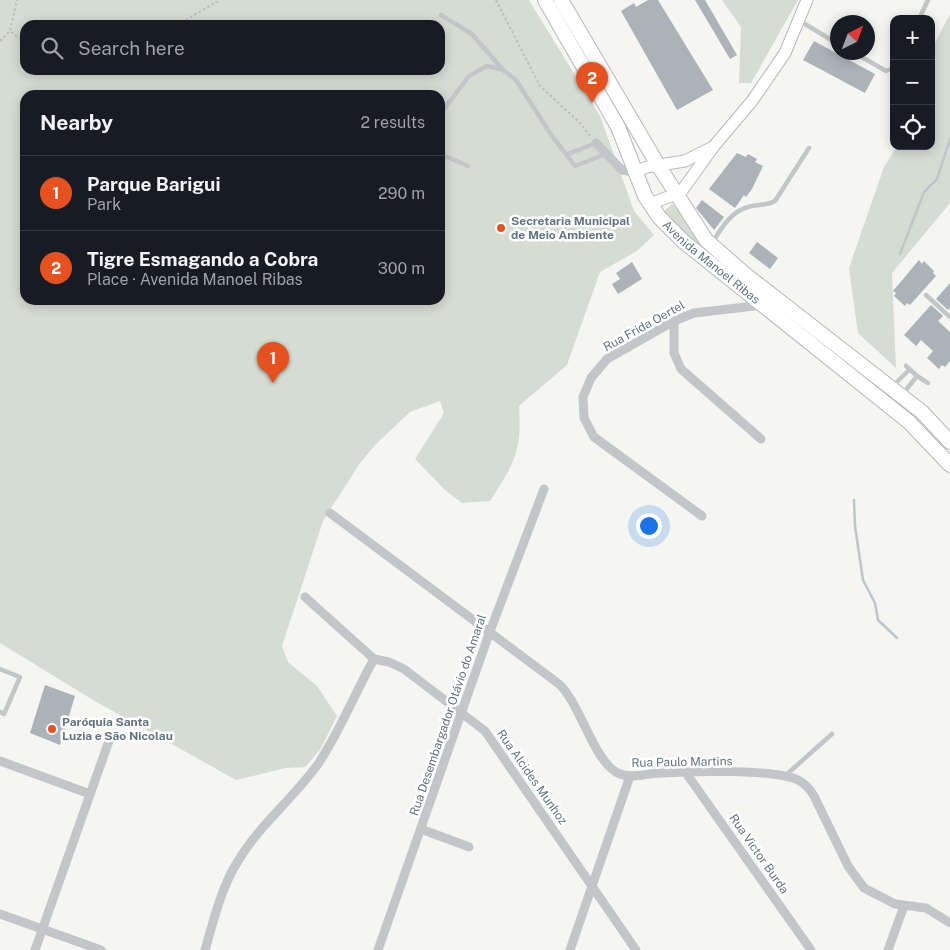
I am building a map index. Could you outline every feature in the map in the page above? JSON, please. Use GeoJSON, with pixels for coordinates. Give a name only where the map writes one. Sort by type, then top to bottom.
{"type":"FeatureCollection","features":[{"type":"Feature","properties":{"kind":"main road","name":"Avenida Manoel Ribas"},"geometry":{"type":"LineString","coordinates":[[545,0],[618,127],[634,172],[650,204],[674,233],[909,422],[950,465]]}},
{"type":"Feature","properties":{"kind":"main road","name":"Avenida Manoel Ribas"},"geometry":{"type":"LineString","coordinates":[[561,0],[694,225],[711,245],[790,310],[922,412],[950,442]]}},
{"type":"Feature","properties":{"kind":"main road"},"geometry":{"type":"LineString","coordinates":[[718,269],[738,279],[746,275]]}},
{"type":"Feature","properties":{"kind":"main road"},"geometry":{"type":"LineString","coordinates":[[764,306],[770,303],[790,310]]}},
{"type":"Feature","properties":{"kind":"street"},"geometry":{"type":"LineString","coordinates":[[650,204],[676,195],[774,71],[800,22],[807,0]]}},
{"type":"Feature","properties":{"kind":"street"},"geometry":{"type":"LineString","coordinates":[[596,143],[622,170],[634,172],[658,165],[685,161],[714,146]]}},
{"type":"Feature","properties":{"kind":"street","name":"Rua Frida Oertel"},"geometry":{"type":"LineString","coordinates":[[702,516],[602,444],[588,430],[584,418],[583,397],[591,378],[600,366],[614,355],[674,321],[694,312],[764,306]]}},
{"type":"Feature","properties":{"kind":"street"},"geometry":{"type":"LineString","coordinates":[[674,321],[674,354],[680,369],[761,439]]}},
{"type":"Feature","properties":{"kind":"street","name":"Rua Desembargador Otávio do Amaral"},"geometry":{"type":"LineString","coordinates":[[378,950],[489,634],[544,489]]}},
{"type":"Feature","properties":{"kind":"street","name":"Rua Paulo Martins"},"geometry":{"type":"LineString","coordinates":[[330,513],[566,691],[572,698],[607,765],[618,774],[630,776],[686,773],[785,776],[798,780],[809,788],[858,882],[870,892],[888,902],[926,908],[950,923]]}},
{"type":"Feature","properties":{"kind":"street","name":"Rua Alcides Munhoz"},"geometry":{"type":"LineString","coordinates":[[305,596],[374,659],[390,662],[404,669],[490,737],[636,950]]}},
{"type":"Feature","properties":{"kind":"street"},"geometry":{"type":"LineString","coordinates":[[205,950],[223,890],[238,860],[260,831],[302,785],[319,762],[374,659]]}},
{"type":"Feature","properties":{"kind":"street"},"geometry":{"type":"LineString","coordinates":[[35,950],[110,738]]}},
{"type":"Feature","properties":{"kind":"street"},"geometry":{"type":"LineString","coordinates":[[0,760],[90,794]]}},
{"type":"Feature","properties":{"kind":"street","name":"Rua Victor Burda"},"geometry":{"type":"LineString","coordinates":[[686,773],[811,950]]}},
{"type":"Feature","properties":{"kind":"street"},"geometry":{"type":"LineString","coordinates":[[570,950],[630,776]]}},
{"type":"Feature","properties":{"kind":"street"},"geometry":{"type":"LineString","coordinates":[[421,829],[469,847]]}},
{"type":"Feature","properties":{"kind":"street"},"geometry":{"type":"LineString","coordinates":[[888,950],[904,906]]}},
{"type":"Feature","properties":{"kind":"street"},"geometry":{"type":"LineString","coordinates":[[0,914],[101,950]]}},
{"type":"Feature","properties":{"kind":"lane"},"geometry":{"type":"LineString","coordinates":[[921,15],[928,0]]}},
{"type":"Feature","properties":{"kind":"lane"},"geometry":{"type":"LineString","coordinates":[[441,15],[472,34],[503,70],[516,80],[552,136],[568,154],[575,166],[606,154]]}},
{"type":"Feature","properties":{"kind":"lane"},"geometry":{"type":"LineString","coordinates":[[800,22],[830,39]]}},
{"type":"Feature","properties":{"kind":"lane"},"geometry":{"type":"LineString","coordinates":[[867,60],[886,71],[890,70]]}},
{"type":"Feature","properties":{"kind":"lane"},"geometry":{"type":"LineString","coordinates":[[445,108],[469,76],[487,66],[503,70]]}},
{"type":"Feature","properties":{"kind":"lane"},"geometry":{"type":"LineString","coordinates":[[568,154],[596,143]]}},
{"type":"Feature","properties":{"kind":"lane"},"geometry":{"type":"LineString","coordinates":[[711,245],[724,224],[736,212],[747,207],[768,205],[775,201],[810,148]]}},
{"type":"Feature","properties":{"kind":"lane"},"geometry":{"type":"LineString","coordinates":[[445,156],[468,166]]}},
{"type":"Feature","properties":{"kind":"lane"},"geometry":{"type":"LineString","coordinates":[[926,295],[950,316]]}},
{"type":"Feature","properties":{"kind":"lane"},"geometry":{"type":"LineString","coordinates":[[896,392],[907,368],[928,383]]}},
{"type":"Feature","properties":{"kind":"lane"},"geometry":{"type":"LineString","coordinates":[[896,392],[917,376]]}},
{"type":"Feature","properties":{"kind":"lane"},"geometry":{"type":"LineString","coordinates":[[0,669],[20,677],[4,714],[0,712]]}},
{"type":"Feature","properties":{"kind":"lane"},"geometry":{"type":"LineString","coordinates":[[785,776],[832,734]]}},
{"type":"Feature","properties":{"kind":"path"},"geometry":{"type":"LineString","coordinates":[[0,41],[10,31],[17,0]]}},
{"type":"Feature","properties":{"kind":"path"},"geometry":{"type":"LineString","coordinates":[[186,20],[220,0]]}},
{"type":"Feature","properties":{"kind":"path"},"geometry":{"type":"LineString","coordinates":[[496,0],[540,86],[579,122],[596,143]]}},
{"type":"Feature","properties":{"kind":"path"},"geometry":{"type":"LineString","coordinates":[[10,31],[20,38]]}},
{"type":"Feature","properties":{"kind":"shaded area"},"geometry":{"type":"Polygon","coordinates":[[[0,0],[529,0],[600,116],[634,211],[654,235],[637,251],[600,272],[567,365],[519,406],[520,422],[517,447],[511,467],[505,477],[490,501],[462,503],[445,490],[415,459],[444,413],[440,401],[410,412],[376,444],[360,463],[323,521],[282,646],[288,662],[317,686],[337,716],[320,750],[305,767],[286,768],[236,780],[93,700],[0,643],[0,0]]]}},
{"type":"Feature","properties":{"kind":"shaded area"},"geometry":{"type":"Polygon","coordinates":[[[722,0],[798,0],[751,83],[739,83],[741,27],[722,0]]]}},
{"type":"Feature","properties":{"kind":"shaded area"},"geometry":{"type":"Polygon","coordinates":[[[950,14],[950,203],[892,273],[896,368],[858,333],[849,268],[884,167],[895,150],[935,150],[935,43],[950,14]]]}},
{"type":"Feature","properties":{"kind":"shaded area"},"geometry":{"type":"Polygon","coordinates":[[[672,204],[676,206],[703,243],[699,248],[671,221],[664,211],[672,204]]]}},
{"type":"Feature","properties":{"kind":"building"},"geometry":{"type":"Polygon","coordinates":[[[648,0],[658,0],[713,90],[677,110],[621,11],[634,3],[636,7],[648,0]]]}},
{"type":"Feature","properties":{"kind":"building"},"geometry":{"type":"Polygon","coordinates":[[[695,0],[705,0],[737,55],[730,59],[695,0]]]}},
{"type":"Feature","properties":{"kind":"building"},"geometry":{"type":"Polygon","coordinates":[[[814,41],[830,50],[830,60],[849,60],[875,74],[865,93],[803,60],[814,41]]]}},
{"type":"Feature","properties":{"kind":"building"},"geometry":{"type":"Polygon","coordinates":[[[737,153],[746,157],[748,154],[757,159],[755,162],[763,166],[752,189],[746,197],[744,195],[735,208],[709,189],[737,153]]]}},
{"type":"Feature","properties":{"kind":"building"},"geometry":{"type":"Polygon","coordinates":[[[702,200],[724,217],[714,230],[696,208],[702,200]]]}},
{"type":"Feature","properties":{"kind":"building"},"geometry":{"type":"Polygon","coordinates":[[[757,242],[778,258],[770,269],[749,253],[757,242]]]}},
{"type":"Feature","properties":{"kind":"building"},"geometry":{"type":"Polygon","coordinates":[[[919,260],[922,264],[924,261],[934,271],[933,273],[936,276],[910,305],[907,303],[905,306],[894,296],[896,293],[893,291],[919,260]]]}},
{"type":"Feature","properties":{"kind":"building"},"geometry":{"type":"Polygon","coordinates":[[[632,262],[642,279],[618,294],[612,284],[620,279],[616,273],[632,262]]]}},
{"type":"Feature","properties":{"kind":"building"},"geometry":{"type":"Polygon","coordinates":[[[950,283],[950,308],[948,310],[936,299],[950,283]]]}},
{"type":"Feature","properties":{"kind":"building"},"geometry":{"type":"Polygon","coordinates":[[[931,305],[943,316],[938,321],[950,332],[950,361],[945,367],[942,365],[939,369],[927,358],[933,351],[921,340],[916,346],[904,335],[931,305]]]}},
{"type":"Feature","properties":{"kind":"building","name":"Paróquia Santa Luzia e São Nicolau"},"geometry":{"type":"Polygon","coordinates":[[[45,685],[75,696],[60,745],[30,733],[45,685]]]}},
{"type":"Feature","properties":{"kind":"waterway"},"geometry":{"type":"LineString","coordinates":[[900,254],[924,192],[937,179],[950,139]]}},
{"type":"Feature","properties":{"kind":"waterway"},"geometry":{"type":"LineString","coordinates":[[854,500],[855,526],[863,580],[875,603],[878,620],[897,638]]}},
{"type":"Feature","properties":{"kind":"place","name":"Tigre Esmagando a Cobra"},"geometry":{"type":"Point","coordinates":[592,103]}},
{"type":"Feature","properties":{"kind":"place","name":"Secretaria Municipal de Meio Ambiente"},"geometry":{"type":"Point","coordinates":[501,228]}},
{"type":"Feature","properties":{"kind":"place","name":"Parque Barigui"},"geometry":{"type":"Point","coordinates":[273,383]}},
{"type":"Feature","properties":{"kind":"place","name":"Paróquia Santa Luzia e São Nicolau"},"geometry":{"type":"Point","coordinates":[52,729]}}]}
